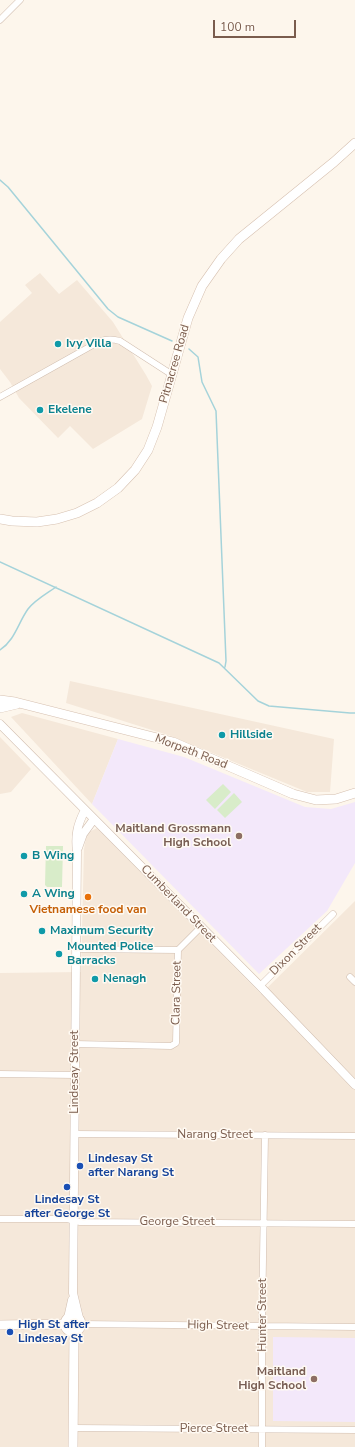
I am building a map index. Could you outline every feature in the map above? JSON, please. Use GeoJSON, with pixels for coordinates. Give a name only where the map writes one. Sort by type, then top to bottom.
{"type":"FeatureCollection","features":[{"type":"Feature","properties":{"kind":"main road","name":"Pitnacree Road"},"geometry":{"type":"LineString","coordinates":[[0,519],[37,522],[57,519],[77,513],[97,503],[118,488],[135,470],[148,450],[157,427],[188,318],[202,286],[221,259],[239,239],[334,162],[355,143]]}},
{"type":"Feature","properties":{"kind":"main road","name":"Morpeth Road"},"geometry":{"type":"LineString","coordinates":[[0,700],[24,704],[173,742],[293,794],[316,800],[336,799],[355,793]]}},
{"type":"Feature","properties":{"kind":"main road","name":"Morpeth Road"},"geometry":{"type":"LineString","coordinates":[[0,708],[9,705],[24,704]]}},
{"type":"Feature","properties":{"kind":"main road"},"geometry":{"type":"LineString","coordinates":[[0,1325],[67,1321],[73,1316],[80,1321],[79,1330],[74,1332]]}},
{"type":"Feature","properties":{"kind":"main road"},"geometry":{"type":"LineString","coordinates":[[67,1321],[69,1330],[74,1332]]}},
{"type":"Feature","properties":{"kind":"main road"},"geometry":{"type":"LineString","coordinates":[[73,1447],[74,1332]]}},
{"type":"Feature","properties":{"kind":"street"},"geometry":{"type":"LineString","coordinates":[[0,20],[20,0]]}},
{"type":"Feature","properties":{"kind":"street"},"geometry":{"type":"LineString","coordinates":[[0,397],[106,339],[120,341],[171,374]]}},
{"type":"Feature","properties":{"kind":"street","name":"Cumberland Street"},"geometry":{"type":"LineString","coordinates":[[0,724],[260,986],[355,1085]]}},
{"type":"Feature","properties":{"kind":"street","name":"Lindesay Street"},"geometry":{"type":"LineString","coordinates":[[80,1321],[74,1293],[76,831],[85,810]]}},
{"type":"Feature","properties":{"kind":"street","name":"Lindesay Street"},"geometry":{"type":"LineString","coordinates":[[76,852],[83,834],[94,819]]}},
{"type":"Feature","properties":{"kind":"street","name":"Dixon Street"},"geometry":{"type":"LineString","coordinates":[[260,986],[333,914]]}},
{"type":"Feature","properties":{"kind":"street","name":"Clara Street"},"geometry":{"type":"LineString","coordinates":[[75,1044],[171,1046],[176,1044],[178,950],[201,927]]}},
{"type":"Feature","properties":{"kind":"street"},"geometry":{"type":"LineString","coordinates":[[76,949],[178,950]]}},
{"type":"Feature","properties":{"kind":"street"},"geometry":{"type":"LineString","coordinates":[[0,1074],[75,1075]]}},
{"type":"Feature","properties":{"kind":"street","name":"Narang Street"},"geometry":{"type":"LineString","coordinates":[[75,1134],[355,1136]]}},
{"type":"Feature","properties":{"kind":"street","name":"Hunter Street"},"geometry":{"type":"LineString","coordinates":[[262,1447],[265,1135]]}},
{"type":"Feature","properties":{"kind":"street","name":"George Street"},"geometry":{"type":"LineString","coordinates":[[0,1219],[67,1219],[88,1222],[355,1224]]}},
{"type":"Feature","properties":{"kind":"street","name":"Lindesay Street"},"geometry":{"type":"LineString","coordinates":[[67,1321],[74,1293]]}},
{"type":"Feature","properties":{"kind":"street","name":"High Street"},"geometry":{"type":"LineString","coordinates":[[80,1321],[262,1327],[355,1327]]}},
{"type":"Feature","properties":{"kind":"street","name":"Pierce Street"},"geometry":{"type":"LineString","coordinates":[[73,1428],[355,1430]]}},
{"type":"Feature","properties":{"kind":"shaded area"},"geometry":{"type":"Polygon","coordinates":[[[40,273],[59,294],[77,280],[113,322],[152,386],[142,419],[93,449],[70,426],[58,438],[19,398],[10,382],[0,369],[0,322],[32,293],[25,285],[40,273]]]}},
{"type":"Feature","properties":{"kind":"shaded area"},"geometry":{"type":"Polygon","coordinates":[[[70,681],[334,739],[330,792],[307,792],[171,736],[66,703],[70,681]]]}},
{"type":"Feature","properties":{"kind":"shaded area"},"geometry":{"type":"Polygon","coordinates":[[[22,713],[118,739],[92,804],[11,717],[22,713]]]}},
{"type":"Feature","properties":{"kind":"shaded area"},"geometry":{"type":"Polygon","coordinates":[[[0,737],[31,769],[11,792],[0,794],[0,737]]]}},
{"type":"Feature","properties":{"kind":"shaded area","name":"Maitland Grossmann High School"},"geometry":{"type":"Polygon","coordinates":[[[118,739],[184,757],[305,807],[331,809],[355,802],[355,863],[327,911],[259,974],[92,804],[118,739]]]}},
{"type":"Feature","properties":{"kind":"shaded area"},"geometry":{"type":"Polygon","coordinates":[[[97,828],[261,994],[355,901],[355,1447],[0,1447],[0,973],[81,972],[84,849],[87,833],[97,828]]]}},
{"type":"Feature","properties":{"kind":"shaded area","name":"Maitland High School"},"geometry":{"type":"Polygon","coordinates":[[[273,1337],[355,1338],[355,1422],[273,1421],[273,1337]]]}},
{"type":"Feature","properties":{"kind":"green space"},"geometry":{"type":"Polygon","coordinates":[[[223,784],[231,792],[215,809],[206,800],[223,784]]]}},
{"type":"Feature","properties":{"kind":"green space"},"geometry":{"type":"Polygon","coordinates":[[[234,793],[242,802],[225,818],[217,810],[234,793]]]}},
{"type":"Feature","properties":{"kind":"green space"},"geometry":{"type":"Polygon","coordinates":[[[46,846],[63,846],[62,887],[47,887],[45,885],[46,846]]]}},
{"type":"Feature","properties":{"kind":"waterway"},"geometry":{"type":"LineString","coordinates":[[0,180],[8,187],[108,309],[118,317],[172,341]]}},
{"type":"Feature","properties":{"kind":"waterway"},"geometry":{"type":"LineString","coordinates":[[189,349],[198,357],[202,382],[216,411],[226,661],[225,667]]}},
{"type":"Feature","properties":{"kind":"waterway"},"geometry":{"type":"LineString","coordinates":[[0,562],[219,663],[258,701],[269,706],[355,713]]}},
{"type":"Feature","properties":{"kind":"waterway"},"geometry":{"type":"LineString","coordinates":[[0,650],[13,636],[28,609],[41,597],[56,587]]}},
{"type":"Feature","properties":{"kind":"place","name":"Ivy Villa"},"geometry":{"type":"Point","coordinates":[58,344]}},
{"type":"Feature","properties":{"kind":"place","name":"Ekelene"},"geometry":{"type":"Point","coordinates":[40,410]}},
{"type":"Feature","properties":{"kind":"place","name":"Hillside"},"geometry":{"type":"Point","coordinates":[222,735]}},
{"type":"Feature","properties":{"kind":"place","name":"Maitland Grossmann High School"},"geometry":{"type":"Point","coordinates":[239,836]}},
{"type":"Feature","properties":{"kind":"place","name":"B Wing"},"geometry":{"type":"Point","coordinates":[24,856]}},
{"type":"Feature","properties":{"kind":"place","name":"A Wing"},"geometry":{"type":"Point","coordinates":[24,894]}},
{"type":"Feature","properties":{"kind":"place","name":"Vietnamese food van"},"geometry":{"type":"Point","coordinates":[88,897]}},
{"type":"Feature","properties":{"kind":"place","name":"Maximum Security"},"geometry":{"type":"Point","coordinates":[42,931]}},
{"type":"Feature","properties":{"kind":"place","name":"Mounted Police Barracks"},"geometry":{"type":"Point","coordinates":[59,954]}},
{"type":"Feature","properties":{"kind":"place","name":"Nenagh"},"geometry":{"type":"Point","coordinates":[95,979]}},
{"type":"Feature","properties":{"kind":"place","name":"Lindesay St after Narang St"},"geometry":{"type":"Point","coordinates":[80,1166]}},
{"type":"Feature","properties":{"kind":"place","name":"Lindesay St after George St"},"geometry":{"type":"Point","coordinates":[67,1187]}},
{"type":"Feature","properties":{"kind":"place","name":"High St after Lindesay St"},"geometry":{"type":"Point","coordinates":[10,1332]}},
{"type":"Feature","properties":{"kind":"place","name":"Maitland High School"},"geometry":{"type":"Point","coordinates":[314,1379]}}]}
